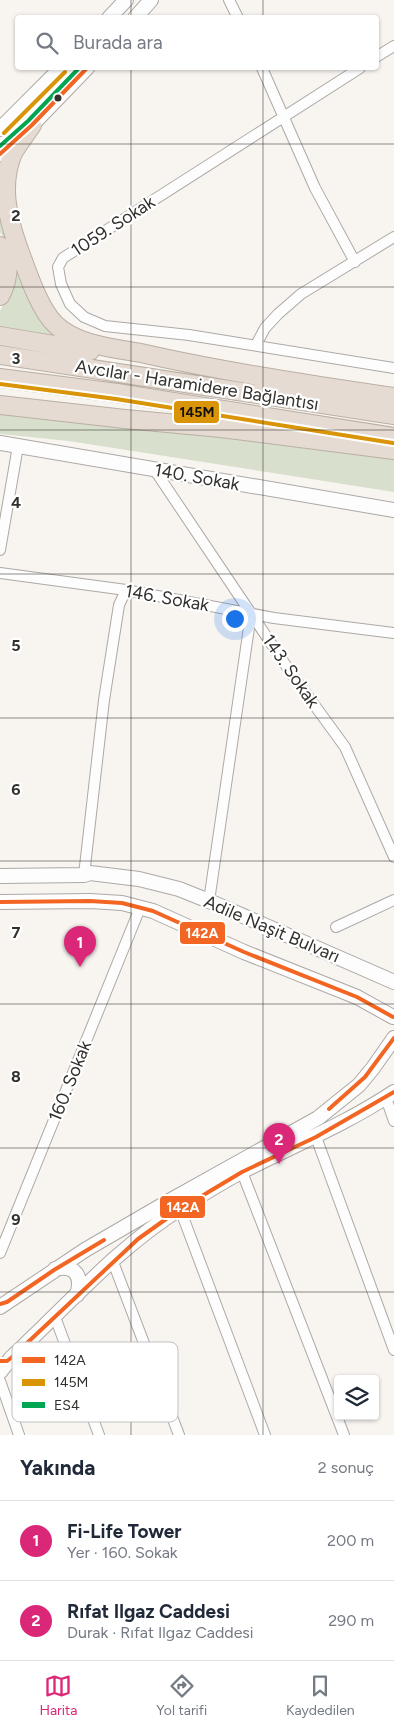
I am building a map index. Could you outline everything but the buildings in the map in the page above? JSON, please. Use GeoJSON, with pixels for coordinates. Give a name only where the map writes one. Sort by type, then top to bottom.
{"type":"FeatureCollection","features":[{"type":"Feature","properties":{"kind":"highway"},"geometry":{"type":"LineString","coordinates":[[32,125],[12,154],[6,168],[3,188],[4,202],[25,265],[47,314],[54,324],[62,330],[82,340],[177,362]]}},
{"type":"Feature","properties":{"kind":"highway"},"geometry":{"type":"LineString","coordinates":[[0,246],[7,260],[7,275],[0,296]]}},
{"type":"Feature","properties":{"kind":"highway"},"geometry":{"type":"LineString","coordinates":[[0,336],[394,397]]}},
{"type":"Feature","properties":{"kind":"highway","name":"Avcılar - Haramidere Bağlantısı"},"geometry":{"type":"LineString","coordinates":[[0,356],[394,414]]}},
{"type":"Feature","properties":{"kind":"highway","name":"Avcılar - Haramidere Bağlantısı"},"geometry":{"type":"LineString","coordinates":[[0,378],[117,393],[394,437]]}},
{"type":"Feature","properties":{"kind":"highway"},"geometry":{"type":"LineString","coordinates":[[0,405],[221,428],[394,450]]}},
{"type":"Feature","properties":{"kind":"street"},"geometry":{"type":"LineString","coordinates":[[112,15],[126,0]]}},
{"type":"Feature","properties":{"kind":"street"},"geometry":{"type":"LineString","coordinates":[[138,15],[151,0]]}},
{"type":"Feature","properties":{"kind":"street"},"geometry":{"type":"LineString","coordinates":[[229,0],[236,15]]}},
{"type":"Feature","properties":{"kind":"street"},"geometry":{"type":"LineString","coordinates":[[379,55],[394,46]]}},
{"type":"Feature","properties":{"kind":"street"},"geometry":{"type":"LineString","coordinates":[[0,129],[59,70]]}},
{"type":"Feature","properties":{"kind":"street"},"geometry":{"type":"LineString","coordinates":[[0,154],[32,125],[85,70]]}},
{"type":"Feature","properties":{"kind":"street"},"geometry":{"type":"LineString","coordinates":[[263,70],[315,188],[355,262]]}},
{"type":"Feature","properties":{"kind":"street","name":"1059. Sokak"},"geometry":{"type":"LineString","coordinates":[[357,70],[63,258],[58,267],[61,284],[70,304],[84,317],[106,326],[188,335],[394,368]]}},
{"type":"Feature","properties":{"kind":"street"},"geometry":{"type":"LineString","coordinates":[[256,346],[265,328],[301,294],[394,237]]}},
{"type":"Feature","properties":{"kind":"street","name":"140. Sokak"},"geometry":{"type":"LineString","coordinates":[[0,443],[394,510]]}},
{"type":"Feature","properties":{"kind":"street"},"geometry":{"type":"LineString","coordinates":[[0,550],[18,446]]}},
{"type":"Feature","properties":{"kind":"street","name":"143. Sokak"},"geometry":{"type":"LineString","coordinates":[[154,470],[291,673],[346,747],[394,857]]}},
{"type":"Feature","properties":{"kind":"street","name":"146. Sokak"},"geometry":{"type":"LineString","coordinates":[[0,573],[126,590],[274,618],[394,634]]}},
{"type":"Feature","properties":{"kind":"street"},"geometry":{"type":"LineString","coordinates":[[84,875],[104,700],[118,605],[126,590]]}},
{"type":"Feature","properties":{"kind":"street"},"geometry":{"type":"LineString","coordinates":[[209,901],[251,614]]}},
{"type":"Feature","properties":{"kind":"street","name":"Adile Naşit Bulvarı"},"geometry":{"type":"LineString","coordinates":[[0,876],[90,874],[139,879],[179,889],[394,982]]}},
{"type":"Feature","properties":{"kind":"street"},"geometry":{"type":"LineString","coordinates":[[336,927],[394,900]]}},
{"type":"Feature","properties":{"kind":"street","name":"Adile Naşit Bulvarı"},"geometry":{"type":"LineString","coordinates":[[0,902],[90,901],[122,903],[153,911],[244,952],[358,997],[394,1015]]}},
{"type":"Feature","properties":{"kind":"street","name":"160. Sokak"},"geometry":{"type":"LineString","coordinates":[[0,1253],[140,908]]}},
{"type":"Feature","properties":{"kind":"street"},"geometry":{"type":"LineString","coordinates":[[2,1304],[54,1270],[171,1200],[318,1118],[359,1085],[394,1038]]}},
{"type":"Feature","properties":{"kind":"street"},"geometry":{"type":"LineString","coordinates":[[27,1342],[138,1239],[180,1209],[242,1172],[316,1137],[390,1095],[394,1121]]}},
{"type":"Feature","properties":{"kind":"street"},"geometry":{"type":"LineString","coordinates":[[316,1137],[394,1350]]}},
{"type":"Feature","properties":{"kind":"street"},"geometry":{"type":"LineString","coordinates":[[242,1172],[344,1435]]}},
{"type":"Feature","properties":{"kind":"street"},"geometry":{"type":"LineString","coordinates":[[180,1209],[265,1435]]}},
{"type":"Feature","properties":{"kind":"street"},"geometry":{"type":"LineString","coordinates":[[113,1262],[144,1342]]}},
{"type":"Feature","properties":{"kind":"street"},"geometry":{"type":"LineString","coordinates":[[54,1270],[67,1268],[77,1274],[80,1280],[77,1295]]}},
{"type":"Feature","properties":{"kind":"street"},"geometry":{"type":"LineString","coordinates":[[55,1317],[64,1342]]}},
{"type":"Feature","properties":{"kind":"street"},"geometry":{"type":"LineString","coordinates":[[0,1372],[6,1360]]}},
{"type":"Feature","properties":{"kind":"street"},"geometry":{"type":"LineString","coordinates":[[0,1382],[12,1415]]}},
{"type":"Feature","properties":{"kind":"street"},"geometry":{"type":"LineString","coordinates":[[14,1422],[19,1435]]}},
{"type":"Feature","properties":{"kind":"street"},"geometry":{"type":"LineString","coordinates":[[94,1422],[99,1435]]}},
{"type":"Feature","properties":{"kind":"street"},"geometry":{"type":"LineString","coordinates":[[174,1422],[179,1435]]}},
{"type":"Feature","properties":{"kind":"green space"},"geometry":{"type":"Polygon","coordinates":[[[0,206],[68,341],[0,331],[0,311],[14,285],[15,274],[7,243],[0,232],[0,206]]]}},
{"type":"Feature","properties":{"kind":"green space"},"geometry":{"type":"Polygon","coordinates":[[[0,411],[394,458],[394,492],[69,441],[0,434],[0,411]]]}},
{"type":"Feature","properties":{"kind":"transit line","name":"ES4"},"geometry":{"type":"LineString","coordinates":[[0,146],[28,121],[77,70]]}},
{"type":"Feature","properties":{"kind":"transit line","name":"142A"},"geometry":{"type":"LineString","coordinates":[[0,154],[32,125],[85,70]]}},
{"type":"Feature","properties":{"kind":"transit line","name":"145M"},"geometry":{"type":"LineString","coordinates":[[4,133],[65,72]]}},
{"type":"Feature","properties":{"kind":"transit line","name":"145M"},"geometry":{"type":"LineString","coordinates":[[0,384],[116,399],[393,443]]}},
{"type":"Feature","properties":{"kind":"transit line","name":"142A"},"geometry":{"type":"LineString","coordinates":[[0,902],[90,901],[122,903],[153,911],[244,952],[357,997],[393,1017]]}},
{"type":"Feature","properties":{"kind":"transit line","name":"142A"},"geometry":{"type":"LineString","coordinates":[[329,1109],[365,1077],[394,1038]]}},
{"type":"Feature","properties":{"kind":"transit line","name":"142A"},"geometry":{"type":"LineString","coordinates":[[28,1342],[138,1239],[180,1209],[242,1172],[316,1137],[394,1092]]}},
{"type":"Feature","properties":{"kind":"transit line","name":"142A"},"geometry":{"type":"LineString","coordinates":[[0,1304],[7,1302],[54,1270],[104,1240]]}},
{"type":"Feature","properties":{"kind":"transit line","name":"142A"},"geometry":{"type":"LineString","coordinates":[[0,1361],[7,1361],[12,1357]]}},
{"type":"Feature","properties":{"kind":"place","name":"Fi-Life Tower"},"geometry":{"type":"Point","coordinates":[80,967]}},
{"type":"Feature","properties":{"kind":"place","name":"Rıfat Ilgaz Caddesi"},"geometry":{"type":"Point","coordinates":[279,1164]}}]}
